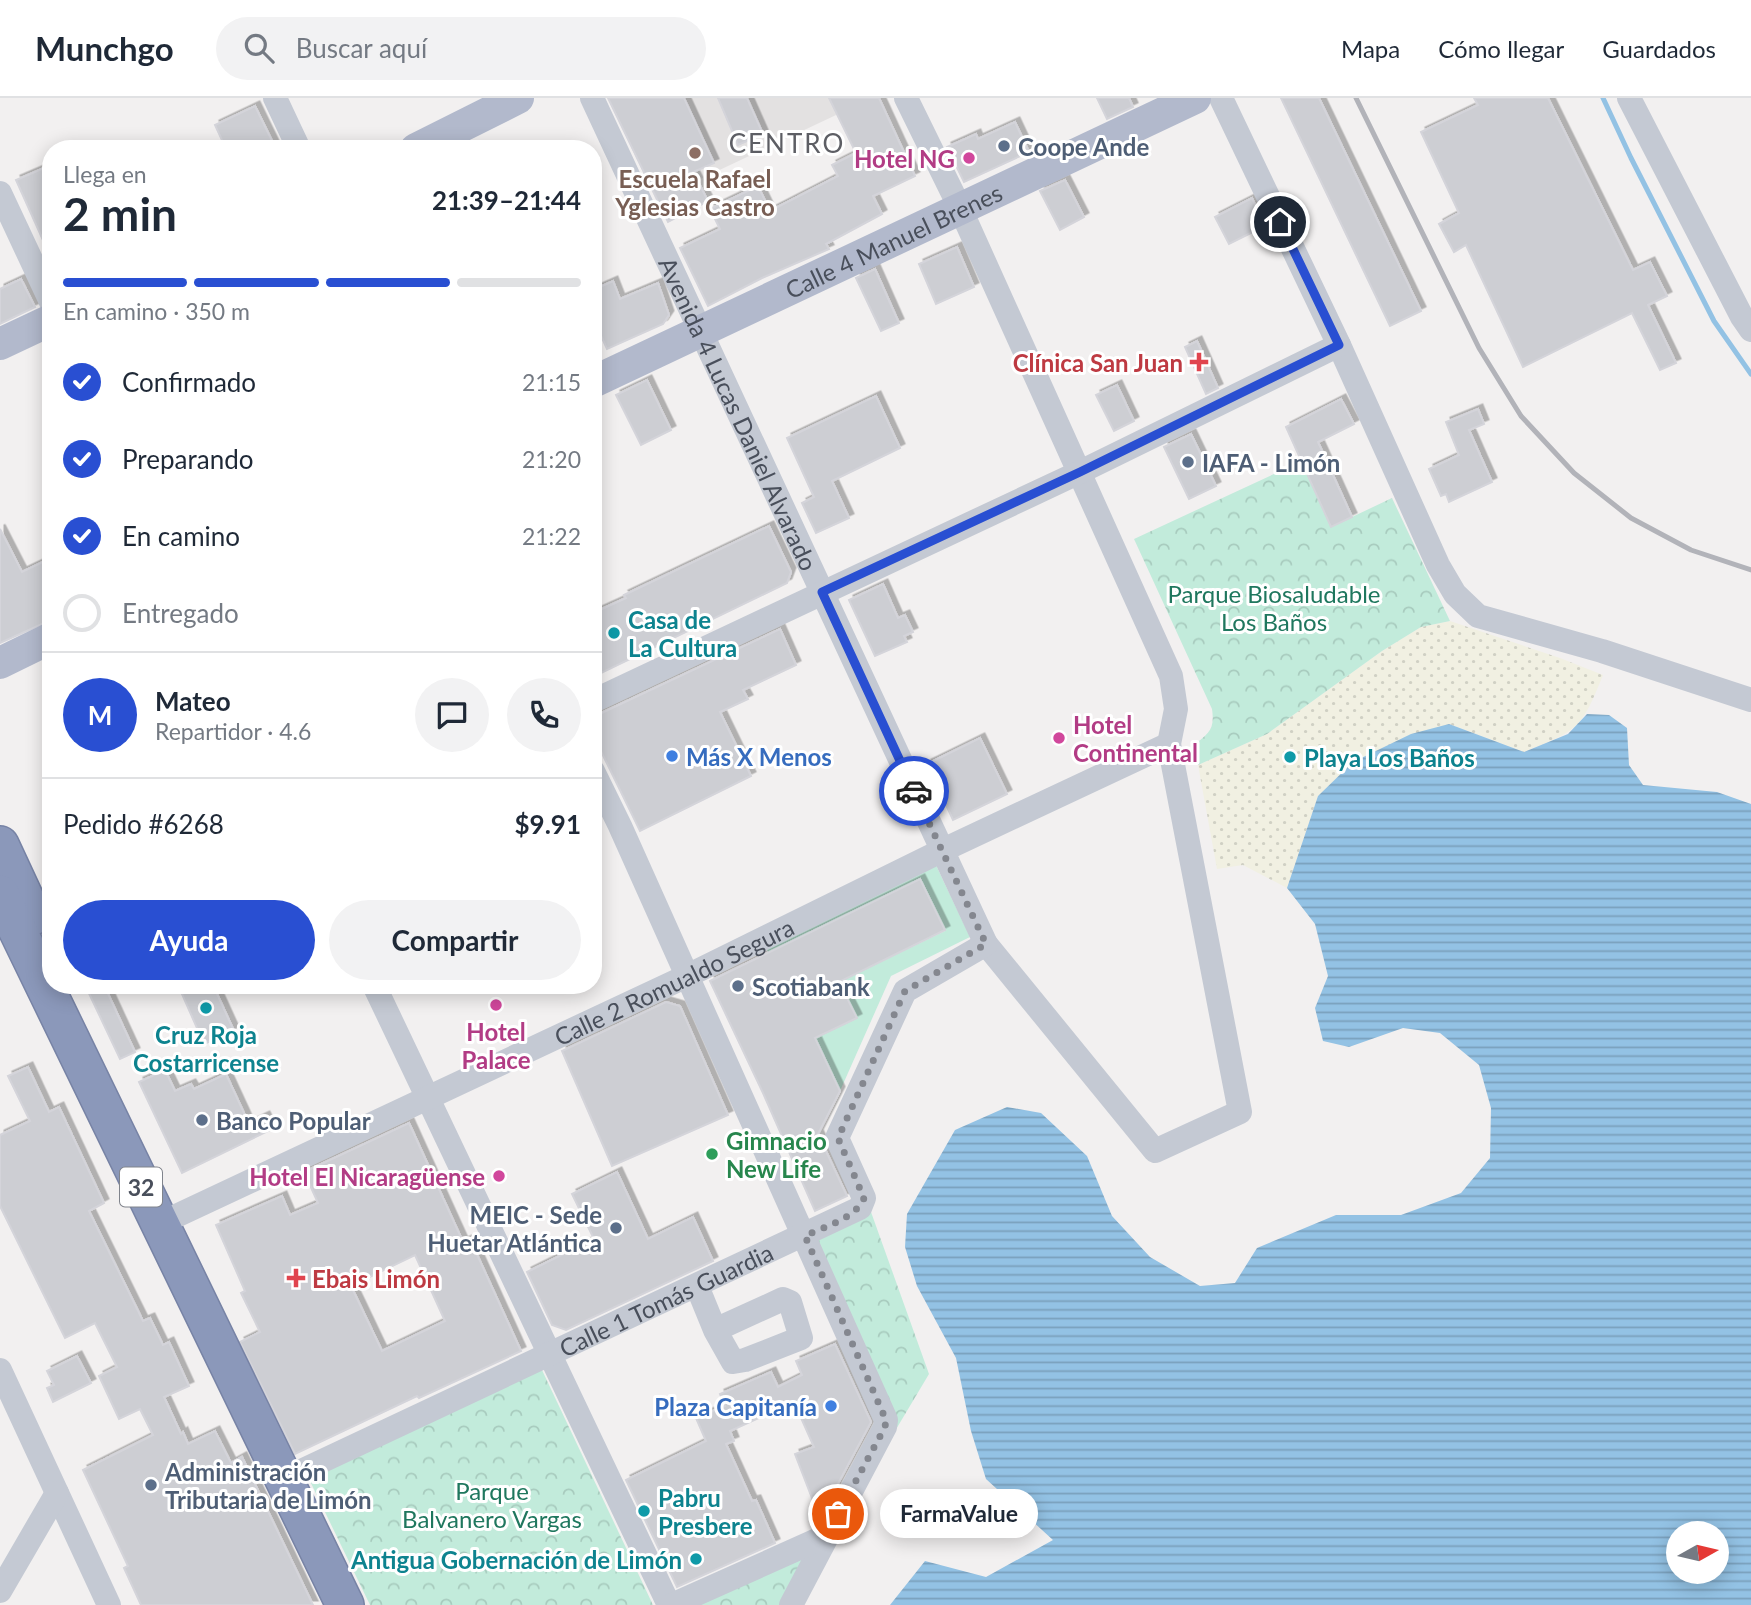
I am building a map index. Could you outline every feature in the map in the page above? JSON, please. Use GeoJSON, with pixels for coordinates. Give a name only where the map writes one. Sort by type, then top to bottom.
{"type":"FeatureCollection","features":[{"type":"Feature","properties":{"kind":"highway","name":"32"},"geometry":{"type":"LineString","coordinates":[[0,845],[42,947]]}},
{"type":"Feature","properties":{"kind":"highway","name":"32"},"geometry":{"type":"LineString","coordinates":[[0,894],[42,956]]}},
{"type":"Feature","properties":{"kind":"highway","name":"32"},"geometry":{"type":"LineString","coordinates":[[63,994],[284,1479],[345,1605]]}},
{"type":"Feature","properties":{"kind":"main road"},"geometry":{"type":"LineString","coordinates":[[434,140],[518,98]]}},
{"type":"Feature","properties":{"kind":"main road","name":"Calle 4 Manuel Brenes"},"geometry":{"type":"LineString","coordinates":[[602,378],[1195,98]]}},
{"type":"Feature","properties":{"kind":"main road"},"geometry":{"type":"LineString","coordinates":[[0,344],[42,324]]}},
{"type":"Feature","properties":{"kind":"main road"},"geometry":{"type":"LineString","coordinates":[[0,663],[42,642]]}},
{"type":"Feature","properties":{"kind":"street"},"geometry":{"type":"LineString","coordinates":[[275,98],[295,140]]}},
{"type":"Feature","properties":{"kind":"street","name":"Avenida 4 Lucas Daniel Alvarado"},"geometry":{"type":"LineString","coordinates":[[592,98],[986,944],[1155,1152],[1240,1112],[1169,744]]}},
{"type":"Feature","properties":{"kind":"street"},"geometry":{"type":"LineString","coordinates":[[906,98],[960,208],[1171,676],[1176,709],[1169,744]]}},
{"type":"Feature","properties":{"kind":"street"},"geometry":{"type":"LineString","coordinates":[[1221,98],[1339,345],[1438,565],[1455,594],[1478,616],[1751,700]]}},
{"type":"Feature","properties":{"kind":"street"},"geometry":{"type":"LineString","coordinates":[[1638,101],[1748,320]]}},
{"type":"Feature","properties":{"kind":"street"},"geometry":{"type":"LineString","coordinates":[[0,193],[42,283]]}},
{"type":"Feature","properties":{"kind":"street"},"geometry":{"type":"LineString","coordinates":[[602,697],[1080,472],[1339,345]]}},
{"type":"Feature","properties":{"kind":"street","name":"Calle 2 Romualdo Segura"},"geometry":{"type":"LineString","coordinates":[[167,1220],[687,976],[941,851],[1169,744]]}},
{"type":"Feature","properties":{"kind":"street"},"geometry":{"type":"LineString","coordinates":[[602,791],[886,1420],[885,1427],[791,1605]]}},
{"type":"Feature","properties":{"kind":"street","name":"Calle 1 Tomás Guardia"},"geometry":{"type":"LineString","coordinates":[[284,1479],[860,1208],[864,1198],[838,1138],[905,991],[986,944]]}},
{"type":"Feature","properties":{"kind":"street"},"geometry":{"type":"LineString","coordinates":[[378,994],[671,1605],[826,1536]]}},
{"type":"Feature","properties":{"kind":"street"},"geometry":{"type":"LineString","coordinates":[[697,1286],[715,1330]]}},
{"type":"Feature","properties":{"kind":"street"},"geometry":{"type":"LineString","coordinates":[[0,1370],[109,1605]]}},
{"type":"Feature","properties":{"kind":"street"},"geometry":{"type":"LineString","coordinates":[[0,1591],[57,1493]]}},
{"type":"Feature","properties":{"kind":"street"},"geometry":{"type":"LineString","coordinates":[[57,1493],[84,1572],[99,1605]]}},
{"type":"Feature","properties":{"kind":"shaded area","name":"Escuela Rafael Yglesias Castro"},"geometry":{"type":"Polygon","coordinates":[[[608,98],[872,98],[656,200],[608,98]]]}},
{"type":"Feature","properties":{"kind":"sand","name":"Playa Los Baños"},"geometry":{"type":"Polygon","coordinates":[[[1450,621],[1603,675],[1583,718],[1567,732],[1524,752],[1449,724],[1318,796],[1287,888],[1243,865],[1217,869],[1198,765],[1267,734],[1382,651],[1421,627],[1450,621]]]}},
{"type":"Feature","properties":{"kind":"green space","name":"Parque Biosaludable Los Baños"},"geometry":{"type":"Polygon","coordinates":[[[1302,461],[1331,527],[1392,498],[1450,621],[1421,627],[1382,651],[1267,734],[1198,765],[1193,746],[1212,727],[1212,709],[1134,539],[1302,461]]]}},
{"type":"Feature","properties":{"kind":"green space"},"geometry":{"type":"Polygon","coordinates":[[[934,861],[970,937],[891,976],[840,1091],[815,1038],[856,1018],[839,982],[945,931],[921,880],[783,986],[765,945],[934,861]]]}},
{"type":"Feature","properties":{"kind":"green space"},"geometry":{"type":"Polygon","coordinates":[[[871,1212],[929,1374],[895,1431],[817,1241],[871,1212]]]}},
{"type":"Feature","properties":{"kind":"green space","name":"Parque Balvanero Vargas"},"geometry":{"type":"Polygon","coordinates":[[[541,1368],[653,1605],[370,1605],[308,1477],[541,1368]]]}},
{"type":"Feature","properties":{"kind":"green space"},"geometry":{"type":"Polygon","coordinates":[[[803,1558],[782,1605],[697,1605],[803,1558]]]}},
{"type":"Feature","properties":{"kind":"water"},"geometry":{"type":"Polygon","coordinates":[[[1587,714],[1609,715],[1627,728],[1629,765],[1643,785],[1717,792],[1751,804],[1751,1605],[890,1605],[925,1561],[986,1577],[1053,1540],[986,1479],[971,1431],[956,1358],[917,1286],[905,1247],[907,1214],[955,1130],[1007,1107],[1041,1113],[1087,1156],[1112,1216],[1150,1257],[1200,1286],[1235,1283],[1257,1248],[1336,1215],[1401,1215],[1461,1193],[1490,1158],[1491,1108],[1479,1065],[1440,1033],[1403,1028],[1349,1047],[1323,1041],[1315,1008],[1328,976],[1315,924],[1287,888],[1318,796],[1353,762],[1411,734],[1449,724],[1524,752],[1568,734],[1587,714]]]}},
{"type":"Feature","properties":{"kind":"building"},"geometry":{"type":"Polygon","coordinates":[[[608,98],[684,98],[714,163],[693,172],[708,201],[668,222],[608,98]]]}},
{"type":"Feature","properties":{"kind":"building"},"geometry":{"type":"Polygon","coordinates":[[[718,98],[747,98],[763,134],[738,145],[718,98]]]}},
{"type":"Feature","properties":{"kind":"building"},"geometry":{"type":"Polygon","coordinates":[[[829,98],[879,98],[915,176],[873,196],[882,214],[826,244],[829,249],[762,278],[708,306],[680,248],[720,229],[710,209],[758,186],[770,211],[838,176],[832,165],[856,153],[829,98]]]}},
{"type":"Feature","properties":{"kind":"building"},"geometry":{"type":"Polygon","coordinates":[[[1097,98],[1129,98],[1133,107],[1107,119],[1097,98]]]}},
{"type":"Feature","properties":{"kind":"building"},"geometry":{"type":"Polygon","coordinates":[[[1281,98],[1319,98],[1421,311],[1390,326],[1281,98]]]}},
{"type":"Feature","properties":{"kind":"building"},"geometry":{"type":"Polygon","coordinates":[[[1474,98],[1548,98],[1633,270],[1650,262],[1667,296],[1648,305],[1676,363],[1660,370],[1632,313],[1523,367],[1466,245],[1454,252],[1439,224],[1459,213],[1421,132],[1478,105],[1474,98]]]}},
{"type":"Feature","properties":{"kind":"building"},"geometry":{"type":"Polygon","coordinates":[[[255,106],[272,140],[222,140],[215,125],[255,106]]]}},
{"type":"Feature","properties":{"kind":"building"},"geometry":{"type":"Polygon","coordinates":[[[1015,122],[1029,152],[964,182],[947,147],[976,134],[978,139],[1015,122]]]}},
{"type":"Feature","properties":{"kind":"building"},"geometry":{"type":"Polygon","coordinates":[[[42,169],[42,238],[16,180],[42,169]]]}},
{"type":"Feature","properties":{"kind":"building"},"geometry":{"type":"Polygon","coordinates":[[[1065,180],[1084,217],[1060,230],[1040,191],[1065,180]]]}},
{"type":"Feature","properties":{"kind":"building"},"geometry":{"type":"Polygon","coordinates":[[[1252,198],[1265,226],[1229,244],[1215,217],[1252,198]]]}},
{"type":"Feature","properties":{"kind":"building"},"geometry":{"type":"Polygon","coordinates":[[[957,247],[974,287],[936,304],[919,264],[957,247]]]}},
{"type":"Feature","properties":{"kind":"building"},"geometry":{"type":"Polygon","coordinates":[[[875,269],[899,323],[881,331],[856,278],[875,269]]]}},
{"type":"Feature","properties":{"kind":"building"},"geometry":{"type":"Polygon","coordinates":[[[21,279],[35,307],[0,324],[0,289],[21,279]]]}},
{"type":"Feature","properties":{"kind":"building"},"geometry":{"type":"Polygon","coordinates":[[[613,281],[620,299],[658,283],[669,315],[663,324],[607,349],[602,338],[602,286],[613,281]]]}},
{"type":"Feature","properties":{"kind":"building","name":"Clínica San Juan"},"geometry":{"type":"Polygon","coordinates":[[[1197,341],[1218,388],[1206,394],[1185,347],[1197,341]]]}},
{"type":"Feature","properties":{"kind":"building"},"geometry":{"type":"Polygon","coordinates":[[[647,380],[671,430],[641,445],[616,395],[647,380]]]}},
{"type":"Feature","properties":{"kind":"building"},"geometry":{"type":"Polygon","coordinates":[[[1117,385],[1134,421],[1114,431],[1096,395],[1117,385]]]}},
{"type":"Feature","properties":{"kind":"building"},"geometry":{"type":"Polygon","coordinates":[[[876,396],[900,448],[832,481],[849,518],[816,533],[802,503],[814,497],[787,438],[876,396]]]}},
{"type":"Feature","properties":{"kind":"building"},"geometry":{"type":"Polygon","coordinates":[[[1341,399],[1354,424],[1318,442],[1352,517],[1331,527],[1286,427],[1341,399]]]}},
{"type":"Feature","properties":{"kind":"building"},"geometry":{"type":"Polygon","coordinates":[[[1478,409],[1484,424],[1469,430],[1492,482],[1449,502],[1446,494],[1441,496],[1429,469],[1459,455],[1446,422],[1478,409]]]}},
{"type":"Feature","properties":{"kind":"building","name":"IAFA - Limón"},"geometry":{"type":"Polygon","coordinates":[[[1191,434],[1216,486],[1189,499],[1164,447],[1191,434]]]}},
{"type":"Feature","properties":{"kind":"building"},"geometry":{"type":"Polygon","coordinates":[[[769,526],[791,572],[787,583],[602,673],[602,609],[626,598],[624,595],[769,526]]]}},
{"type":"Feature","properties":{"kind":"building"},"geometry":{"type":"Polygon","coordinates":[[[0,529],[22,572],[42,562],[42,624],[0,643],[0,529]]]}},
{"type":"Feature","properties":{"kind":"building"},"geometry":{"type":"Polygon","coordinates":[[[883,584],[898,618],[905,615],[913,632],[904,636],[907,642],[875,656],[849,600],[883,584]]]}},
{"type":"Feature","properties":{"kind":"building","name":"Más X Menos"},"geometry":{"type":"Polygon","coordinates":[[[780,629],[796,665],[743,690],[748,699],[720,712],[751,776],[640,831],[602,753],[602,713],[780,629]]]}},
{"type":"Feature","properties":{"kind":"building"},"geometry":{"type":"Polygon","coordinates":[[[980,738],[1007,794],[953,820],[927,764],[980,738]]]}},
{"type":"Feature","properties":{"kind":"building"},"geometry":{"type":"Polygon","coordinates":[[[920,879],[945,930],[839,982],[857,1018],[815,1038],[840,1091],[818,1134],[847,1196],[815,1211],[710,981],[920,879]]]}},
{"type":"Feature","properties":{"kind":"building"},"geometry":{"type":"Polygon","coordinates":[[[89,994],[108,994],[135,1052],[120,1059],[89,994]]]}},
{"type":"Feature","properties":{"kind":"building","name":"Cruz Roja Costarricense"},"geometry":{"type":"Polygon","coordinates":[[[182,994],[217,994],[234,1031],[204,1044],[182,994]]]}},
{"type":"Feature","properties":{"kind":"building"},"geometry":{"type":"Polygon","coordinates":[[[666,1002],[680,1006],[728,1115],[612,1166],[562,1051],[666,1002]]]}},
{"type":"Feature","properties":{"kind":"building"},"geometry":{"type":"Polygon","coordinates":[[[28,1067],[49,1112],[59,1107],[104,1203],[89,1211],[143,1321],[150,1318],[163,1345],[169,1342],[189,1386],[164,1397],[181,1434],[183,1432],[188,1444],[215,1431],[231,1463],[242,1457],[313,1605],[141,1605],[124,1568],[128,1566],[83,1470],[153,1435],[140,1409],[119,1419],[99,1376],[117,1367],[95,1323],[65,1338],[0,1206],[0,1135],[30,1121],[8,1076],[28,1067]]]}},
{"type":"Feature","properties":{"kind":"building","name":"Banco Popular"},"geometry":{"type":"Polygon","coordinates":[[[165,1070],[175,1091],[191,1084],[194,1089],[226,1074],[249,1124],[265,1116],[272,1129],[182,1173],[139,1082],[165,1070]]]}},
{"type":"Feature","properties":{"kind":"building"},"geometry":{"type":"Polygon","coordinates":[[[409,1123],[463,1242],[470,1239],[521,1351],[419,1398],[417,1396],[295,1454],[240,1342],[260,1332],[241,1293],[245,1291],[216,1225],[282,1196],[290,1215],[318,1203],[304,1172],[409,1123]],[[415,1255],[351,1286],[382,1351],[445,1321],[415,1255]]]}},
{"type":"Feature","properties":{"kind":"building","name":"MEIC - Sede Huetar Atlántica"},"geometry":{"type":"Polygon","coordinates":[[[617,1172],[648,1239],[693,1217],[713,1261],[566,1330],[552,1325],[527,1272],[594,1239],[572,1194],[617,1172]]]}},
{"type":"Feature","properties":{"kind":"building"},"geometry":{"type":"Polygon","coordinates":[[[835,1344],[871,1422],[826,1506],[817,1511],[795,1454],[814,1447],[794,1402],[730,1431],[734,1441],[726,1444],[775,1543],[677,1587],[626,1480],[706,1441],[696,1418],[725,1406],[720,1394],[771,1372],[778,1387],[802,1375],[796,1361],[835,1344]]]}},
{"type":"Feature","properties":{"kind":"building"},"geometry":{"type":"Polygon","coordinates":[[[77,1356],[91,1383],[53,1402],[47,1388],[54,1385],[47,1371],[77,1356]]]}},
{"type":"Feature","properties":{"kind":"waterway"},"geometry":{"type":"LineString","coordinates":[[1603,98],[1714,321],[1751,374]]}},
{"type":"Feature","properties":{"kind":"railway"},"geometry":{"type":"LineString","coordinates":[[1356,98],[1479,348],[1521,416],[1574,473],[1631,518],[1691,550],[1751,570]]}},
{"type":"Feature","properties":{"kind":"way so far"},"geometry":{"type":"LineString","coordinates":[[838,1514],[885,1427],[886,1420],[805,1236],[860,1208],[864,1198],[838,1138],[905,991],[986,944],[914,791]]}},
{"type":"Feature","properties":{"kind":"place","name":"Coope Ande"},"geometry":{"type":"Point","coordinates":[1004,146]}},
{"type":"Feature","properties":{"kind":"place","name":"Escuela Rafael Yglesias Castro"},"geometry":{"type":"Point","coordinates":[695,153]}},
{"type":"Feature","properties":{"kind":"place","name":"Hotel NG"},"geometry":{"type":"Point","coordinates":[969,158]}},
{"type":"Feature","properties":{"kind":"place","name":"Clínica San Juan"},"geometry":{"type":"Point","coordinates":[1199,362]}},
{"type":"Feature","properties":{"kind":"place","name":"IAFA - Limón"},"geometry":{"type":"Point","coordinates":[1188,462]}},
{"type":"Feature","properties":{"kind":"place","name":"Casa de La Cultura"},"geometry":{"type":"Point","coordinates":[614,633]}},
{"type":"Feature","properties":{"kind":"place","name":"Hotel Continental"},"geometry":{"type":"Point","coordinates":[1059,738]}},
{"type":"Feature","properties":{"kind":"place","name":"Más X Menos"},"geometry":{"type":"Point","coordinates":[672,756]}},
{"type":"Feature","properties":{"kind":"place","name":"Playa Los Baños"},"geometry":{"type":"Point","coordinates":[1290,757]}},
{"type":"Feature","properties":{"kind":"place","name":"Scotiabank"},"geometry":{"type":"Point","coordinates":[738,986]}},
{"type":"Feature","properties":{"kind":"place","name":"Hotel Palace"},"geometry":{"type":"Point","coordinates":[496,1005]}},
{"type":"Feature","properties":{"kind":"place","name":"Cruz Roja Costarricense"},"geometry":{"type":"Point","coordinates":[206,1008]}},
{"type":"Feature","properties":{"kind":"place","name":"Banco Popular"},"geometry":{"type":"Point","coordinates":[202,1120]}},
{"type":"Feature","properties":{"kind":"place","name":"Gimnacio New Life"},"geometry":{"type":"Point","coordinates":[712,1154]}},
{"type":"Feature","properties":{"kind":"place","name":"Hotel El Nicaragüense"},"geometry":{"type":"Point","coordinates":[499,1176]}},
{"type":"Feature","properties":{"kind":"place","name":"MEIC - Sede Huetar Atlántica"},"geometry":{"type":"Point","coordinates":[616,1228]}},
{"type":"Feature","properties":{"kind":"place","name":"Ebais Limón"},"geometry":{"type":"Point","coordinates":[296,1278]}},
{"type":"Feature","properties":{"kind":"place","name":"Plaza Capitanía"},"geometry":{"type":"Point","coordinates":[831,1406]}},
{"type":"Feature","properties":{"kind":"place","name":"Administración Tributaria de Limón"},"geometry":{"type":"Point","coordinates":[151,1485]}},
{"type":"Feature","properties":{"kind":"place","name":"Pabru Presbere"},"geometry":{"type":"Point","coordinates":[644,1511]}},
{"type":"Feature","properties":{"kind":"place","name":"FarmaValue"},"geometry":{"type":"Point","coordinates":[838,1514]}},
{"type":"Feature","properties":{"kind":"place","name":"Antigua Gobernación de Limón"},"geometry":{"type":"Point","coordinates":[696,1559]}},
{"type":"Feature","properties":{"kind":"district","name":"CENTRO"},"geometry":{"type":"Point","coordinates":[787,143]}},
{"type":"Feature","properties":{"kind":"route"},"geometry":{"type":"LineString","coordinates":[[914,791],[822,592],[1080,472],[1339,345],[1280,222]]}}]}
